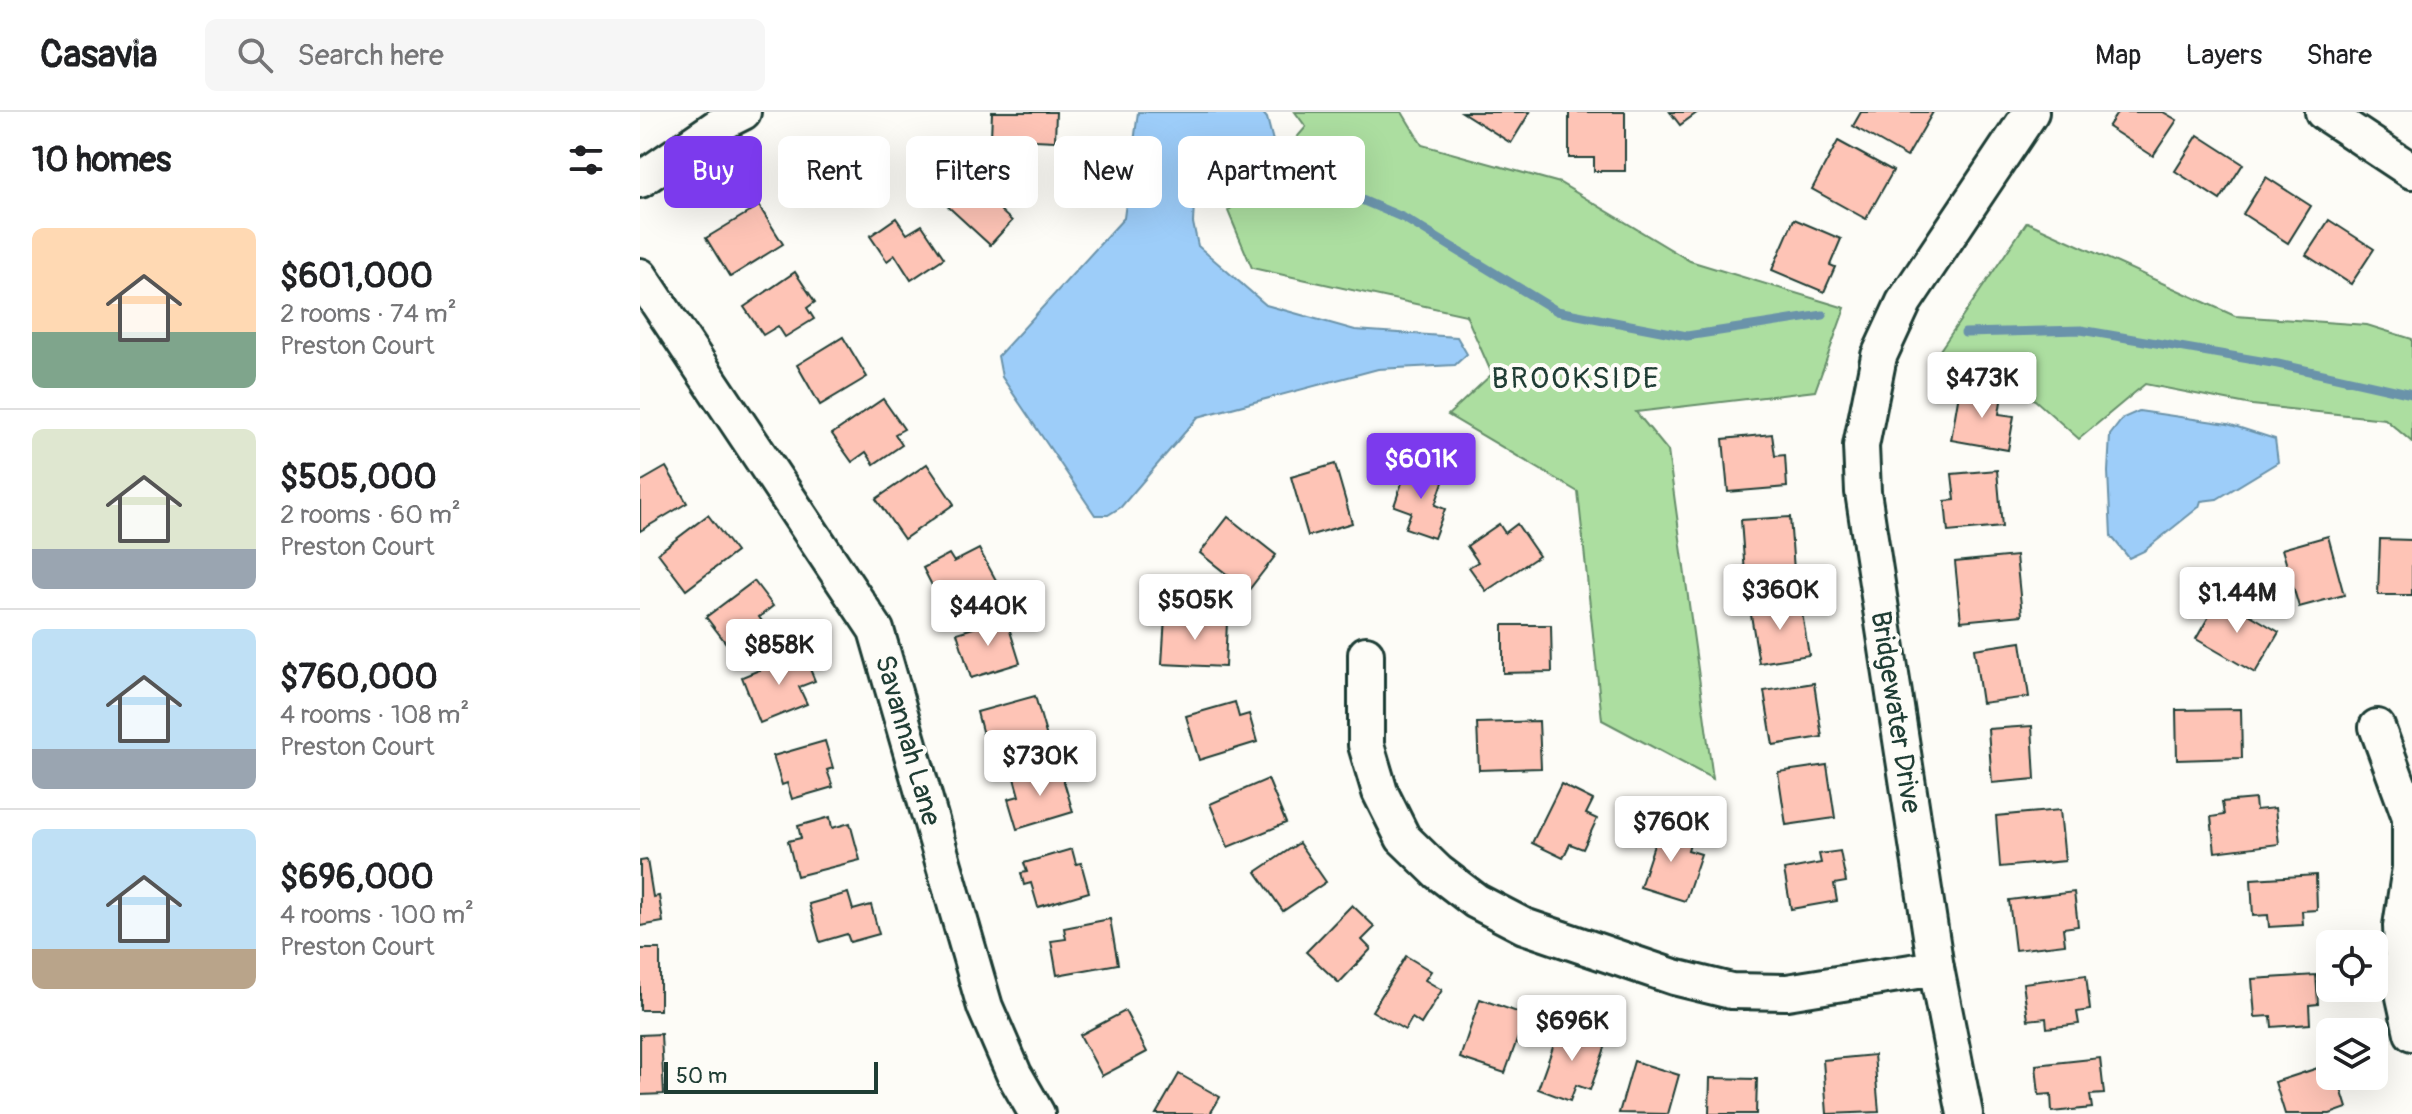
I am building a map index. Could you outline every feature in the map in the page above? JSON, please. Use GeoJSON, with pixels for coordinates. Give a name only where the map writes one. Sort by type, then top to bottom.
{"type":"FeatureCollection","features":[{"type":"Feature","properties":{"kind":"street"},"geometry":{"type":"LineString","coordinates":[[640,180],[743,112]]}},
{"type":"Feature","properties":{"kind":"street","name":"Bridgewater Drive"},"geometry":{"type":"LineString","coordinates":[[1965,1114],[1936,968],[1863,492],[1861,446],[1879,356],[1904,302],[2031,112]]}},
{"type":"Feature","properties":{"kind":"street"},"geometry":{"type":"LineString","coordinates":[[2323,112],[2412,171]]}},
{"type":"Feature","properties":{"kind":"street","name":"Savannah Lane"},"geometry":{"type":"LineString","coordinates":[[640,276],[876,630],[985,1007],[1014,1074],[1037,1114]]}},
{"type":"Feature","properties":{"kind":"street"},"geometry":{"type":"LineString","coordinates":[[1366,654],[1366,745],[1380,792],[1403,838],[1438,872],[1476,901],[1524,926],[1674,977],[1731,991],[1787,992],[1936,968]]}},
{"type":"Feature","properties":{"kind":"street"},"geometry":{"type":"LineString","coordinates":[[2377,727],[2410,817],[2410,868],[2401,926],[2404,997],[2412,1033]]}},
{"type":"Feature","properties":{"kind":"green space"},"geometry":{"type":"Polygon","coordinates":[[[1295,112],[1402,112],[1422,145],[1560,183],[1690,261],[1845,308],[1815,391],[1636,412],[1668,451],[1713,779],[1602,720],[1578,492],[1448,415],[1492,374],[1466,315],[1252,268],[1228,211],[1231,208],[1365,208],[1365,136],[1298,136],[1306,127],[1295,112]]]}},
{"type":"Feature","properties":{"kind":"green space"},"geometry":{"type":"Polygon","coordinates":[[[2027,222],[2235,316],[2367,325],[2412,339],[2412,442],[2385,419],[2252,405],[2145,384],[2079,439],[2035,400],[1938,353],[2027,222]]]}},
{"type":"Feature","properties":{"kind":"water"},"geometry":{"type":"Polygon","coordinates":[[[1138,112],[1262,112],[1272,136],[1178,136],[1178,208],[1194,208],[1193,223],[1198,246],[1266,305],[1355,330],[1457,337],[1467,354],[1455,365],[1378,369],[1198,417],[1121,507],[1108,515],[1095,515],[1002,377],[998,356],[1124,218],[1125,208],[1162,208],[1162,136],[1135,136],[1138,112]]]}},
{"type":"Feature","properties":{"kind":"water"},"geometry":{"type":"Polygon","coordinates":[[[2139,411],[2228,424],[2275,439],[2278,462],[2217,499],[2201,501],[2199,507],[2144,551],[2129,558],[2111,536],[2110,435],[2123,418],[2139,411]]]}},
{"type":"Feature","properties":{"kind":"building"},"geometry":{"type":"Polygon","coordinates":[[[992,112],[1056,112],[1054,141],[1038,140],[1038,136],[991,136],[992,112]]]}},
{"type":"Feature","properties":{"kind":"building"},"geometry":{"type":"Polygon","coordinates":[[[1462,112],[1530,112],[1511,143],[1462,112]]]}},
{"type":"Feature","properties":{"kind":"building"},"geometry":{"type":"Polygon","coordinates":[[[1569,112],[1625,112],[1625,171],[1594,171],[1594,158],[1569,158],[1569,112]]]}},
{"type":"Feature","properties":{"kind":"building"},"geometry":{"type":"Polygon","coordinates":[[[1670,112],[1698,112],[1680,125],[1670,112]]]}},
{"type":"Feature","properties":{"kind":"building"},"geometry":{"type":"Polygon","coordinates":[[[1861,112],[1933,112],[1907,157],[1853,126],[1861,112]]]}},
{"type":"Feature","properties":{"kind":"building"},"geometry":{"type":"Polygon","coordinates":[[[2118,112],[2163,112],[2177,120],[2153,156],[2108,127],[2118,112]]]}},
{"type":"Feature","properties":{"kind":"building"},"geometry":{"type":"Polygon","coordinates":[[[2198,135],[2243,164],[2220,200],[2175,171],[2198,135]]]}},
{"type":"Feature","properties":{"kind":"building"},"geometry":{"type":"Polygon","coordinates":[[[1838,141],[1893,171],[1866,219],[1812,189],[1838,141]]]}},
{"type":"Feature","properties":{"kind":"building"},"geometry":{"type":"Polygon","coordinates":[[[2266,177],[2311,206],[2288,243],[2243,214],[2266,177]]]}},
{"type":"Feature","properties":{"kind":"building"},"geometry":{"type":"Polygon","coordinates":[[[760,208],[783,244],[730,277],[706,238],[760,208]]]}},
{"type":"Feature","properties":{"kind":"building"},"geometry":{"type":"Polygon","coordinates":[[[950,208],[1003,208],[1001,211],[1012,221],[990,245],[950,208]]]}},
{"type":"Feature","properties":{"kind":"building"},"geometry":{"type":"Polygon","coordinates":[[[896,218],[907,234],[922,225],[944,258],[911,280],[895,255],[887,261],[870,236],[896,218]]]}},
{"type":"Feature","properties":{"kind":"building"},"geometry":{"type":"Polygon","coordinates":[[[1794,219],[1841,239],[1830,265],[1835,267],[1824,292],[1772,270],[1794,219]]]}},
{"type":"Feature","properties":{"kind":"building"},"geometry":{"type":"Polygon","coordinates":[[[2329,220],[2374,249],[2351,284],[2306,255],[2329,220]]]}},
{"type":"Feature","properties":{"kind":"building"},"geometry":{"type":"Polygon","coordinates":[[[795,272],[815,302],[807,308],[814,319],[785,337],[778,326],[763,335],[744,307],[795,272]]]}},
{"type":"Feature","properties":{"kind":"building"},"geometry":{"type":"Polygon","coordinates":[[[843,337],[867,377],[820,405],[797,365],[843,337]]]}},
{"type":"Feature","properties":{"kind":"building"},"geometry":{"type":"Polygon","coordinates":[[[1960,387],[2002,395],[1999,414],[2014,416],[2008,450],[1951,440],[1960,387]]]}},
{"type":"Feature","properties":{"kind":"building"},"geometry":{"type":"Polygon","coordinates":[[[883,399],[904,429],[895,434],[902,445],[874,464],[866,452],[852,462],[832,434],[883,399]]]}},
{"type":"Feature","properties":{"kind":"building"},"geometry":{"type":"Polygon","coordinates":[[[1772,434],[1775,456],[1785,455],[1787,487],[1728,492],[1723,439],[1772,434]]]}},
{"type":"Feature","properties":{"kind":"building"},"geometry":{"type":"Polygon","coordinates":[[[927,464],[954,504],[904,539],[876,499],[927,464]]]}},
{"type":"Feature","properties":{"kind":"building"},"geometry":{"type":"Polygon","coordinates":[[[1335,464],[1352,523],[1308,536],[1291,477],[1335,464]]]}},
{"type":"Feature","properties":{"kind":"building"},"geometry":{"type":"Polygon","coordinates":[[[1408,465],[1444,479],[1435,505],[1445,509],[1434,538],[1405,528],[1411,512],[1394,506],[1408,465]]]}},
{"type":"Feature","properties":{"kind":"building"},"geometry":{"type":"Polygon","coordinates":[[[666,467],[687,503],[640,531],[640,482],[666,467]]]}},
{"type":"Feature","properties":{"kind":"building"},"geometry":{"type":"Polygon","coordinates":[[[1997,470],[2002,527],[1948,532],[1945,501],[1955,500],[1952,474],[1997,470]]]}},
{"type":"Feature","properties":{"kind":"building"},"geometry":{"type":"Polygon","coordinates":[[[708,515],[736,552],[686,590],[658,553],[708,515]]]}},
{"type":"Feature","properties":{"kind":"building"},"geometry":{"type":"Polygon","coordinates":[[[1228,517],[1276,555],[1248,591],[1200,553],[1228,517]]]}},
{"type":"Feature","properties":{"kind":"building"},"geometry":{"type":"Polygon","coordinates":[[[1790,517],[1794,570],[1745,574],[1741,520],[1790,517]]]}},
{"type":"Feature","properties":{"kind":"building"},"geometry":{"type":"Polygon","coordinates":[[[1499,524],[1505,533],[1517,524],[1539,556],[1486,591],[1469,567],[1478,562],[1467,546],[1499,524]]]}},
{"type":"Feature","properties":{"kind":"building"},"geometry":{"type":"Polygon","coordinates":[[[2328,536],[2344,595],[2299,607],[2282,549],[2328,536]]]}},
{"type":"Feature","properties":{"kind":"building"},"geometry":{"type":"Polygon","coordinates":[[[2380,539],[2412,540],[2412,595],[2378,595],[2380,539]]]}},
{"type":"Feature","properties":{"kind":"building"},"geometry":{"type":"Polygon","coordinates":[[[979,549],[997,582],[961,601],[953,586],[937,595],[923,568],[949,554],[954,562],[979,549]]]}},
{"type":"Feature","properties":{"kind":"building"},"geometry":{"type":"Polygon","coordinates":[[[2016,556],[2022,615],[1961,621],[1955,562],[2016,556]]]}},
{"type":"Feature","properties":{"kind":"building"},"geometry":{"type":"Polygon","coordinates":[[[754,581],[773,606],[759,617],[769,631],[736,656],[706,617],[754,581]]]}},
{"type":"Feature","properties":{"kind":"building"},"geometry":{"type":"Polygon","coordinates":[[[2220,597],[2279,632],[2255,673],[2196,639],[2220,597]]]}},
{"type":"Feature","properties":{"kind":"building"},"geometry":{"type":"Polygon","coordinates":[[[1800,601],[1809,655],[1759,663],[1750,609],[1800,601]]]}},
{"type":"Feature","properties":{"kind":"building"},"geometry":{"type":"Polygon","coordinates":[[[1165,617],[1227,621],[1225,667],[1162,664],[1165,617]]]}},
{"type":"Feature","properties":{"kind":"building"},"geometry":{"type":"Polygon","coordinates":[[[1006,618],[1020,663],[971,678],[957,633],[1006,618]]]}},
{"type":"Feature","properties":{"kind":"building"},"geometry":{"type":"Polygon","coordinates":[[[1503,625],[1551,625],[1552,672],[1503,673],[1503,625]]]}},
{"type":"Feature","properties":{"kind":"building"},"geometry":{"type":"Polygon","coordinates":[[[2021,642],[2029,697],[1982,703],[1974,649],[2021,642]]]}},
{"type":"Feature","properties":{"kind":"building"},"geometry":{"type":"Polygon","coordinates":[[[803,652],[815,681],[799,687],[807,704],[760,723],[742,677],[803,652]]]}},
{"type":"Feature","properties":{"kind":"building"},"geometry":{"type":"Polygon","coordinates":[[[1814,683],[1822,737],[1773,745],[1764,691],[1814,683]]]}},
{"type":"Feature","properties":{"kind":"building"},"geometry":{"type":"Polygon","coordinates":[[[1035,696],[1048,741],[989,758],[977,712],[1035,696]]]}},
{"type":"Feature","properties":{"kind":"building"},"geometry":{"type":"Polygon","coordinates":[[[1235,702],[1239,717],[1249,714],[1257,742],[1199,760],[1186,716],[1235,702]]]}},
{"type":"Feature","properties":{"kind":"building"},"geometry":{"type":"Polygon","coordinates":[[[2241,709],[2242,758],[2177,760],[2176,710],[2241,709]]]}},
{"type":"Feature","properties":{"kind":"building"},"geometry":{"type":"Polygon","coordinates":[[[1539,721],[1541,768],[1479,770],[1477,723],[1539,721]]]}},
{"type":"Feature","properties":{"kind":"building"},"geometry":{"type":"Polygon","coordinates":[[[2032,726],[2035,779],[1992,783],[1988,729],[2032,726]]]}},
{"type":"Feature","properties":{"kind":"building"},"geometry":{"type":"Polygon","coordinates":[[[825,741],[833,768],[827,770],[833,787],[792,799],[787,783],[782,785],[773,756],[825,741]]]}},
{"type":"Feature","properties":{"kind":"building"},"geometry":{"type":"Polygon","coordinates":[[[1059,765],[1073,812],[1017,829],[1008,799],[1019,796],[1014,778],[1059,765]]]}},
{"type":"Feature","properties":{"kind":"building"},"geometry":{"type":"Polygon","coordinates":[[[1827,765],[1835,818],[1786,825],[1778,772],[1827,765]]]}},
{"type":"Feature","properties":{"kind":"building"},"geometry":{"type":"Polygon","coordinates":[[[1268,779],[1286,823],[1228,847],[1210,804],[1268,779]]]}},
{"type":"Feature","properties":{"kind":"building"},"geometry":{"type":"Polygon","coordinates":[[[1561,784],[1593,800],[1586,814],[1597,819],[1583,849],[1570,844],[1563,858],[1532,843],[1561,784]]]}},
{"type":"Feature","properties":{"kind":"building"},"geometry":{"type":"Polygon","coordinates":[[[2255,799],[2256,810],[2275,808],[2279,844],[2215,852],[2211,817],[2224,815],[2222,802],[2255,799]]]}},
{"type":"Feature","properties":{"kind":"building"},"geometry":{"type":"Polygon","coordinates":[[[2060,810],[2065,861],[2000,867],[1996,816],[2060,810]]]}},
{"type":"Feature","properties":{"kind":"building"},"geometry":{"type":"Polygon","coordinates":[[[830,817],[832,828],[850,823],[860,860],[797,876],[788,841],[801,838],[798,826],[830,817]]]}},
{"type":"Feature","properties":{"kind":"building"},"geometry":{"type":"Polygon","coordinates":[[[1661,824],[1693,834],[1688,850],[1701,854],[1685,901],[1640,887],[1661,824]]]}},
{"type":"Feature","properties":{"kind":"building"},"geometry":{"type":"Polygon","coordinates":[[[1299,843],[1326,882],[1283,911],[1256,872],[1299,843]]]}},
{"type":"Feature","properties":{"kind":"building"},"geometry":{"type":"Polygon","coordinates":[[[1072,849],[1076,864],[1081,863],[1089,892],[1038,907],[1031,883],[1024,885],[1021,873],[1027,872],[1024,863],[1072,849]]]}},
{"type":"Feature","properties":{"kind":"building"},"geometry":{"type":"Polygon","coordinates":[[[1840,851],[1846,882],[1834,884],[1837,901],[1791,909],[1784,870],[1821,863],[1819,854],[1840,851]]]}},
{"type":"Feature","properties":{"kind":"building"},"geometry":{"type":"Polygon","coordinates":[[[647,860],[653,897],[659,896],[663,922],[640,926],[640,861],[647,860]]]}},
{"type":"Feature","properties":{"kind":"building"},"geometry":{"type":"Polygon","coordinates":[[[2316,875],[2317,910],[2302,911],[2303,925],[2269,927],[2268,915],[2253,916],[2251,879],[2316,875]]]}},
{"type":"Feature","properties":{"kind":"building"},"geometry":{"type":"Polygon","coordinates":[[[2074,892],[2078,926],[2063,928],[2065,944],[2015,950],[2009,900],[2074,892]]]}},
{"type":"Feature","properties":{"kind":"building"},"geometry":{"type":"Polygon","coordinates":[[[848,893],[853,910],[871,905],[879,934],[850,942],[847,934],[820,942],[809,904],[848,893]]]}},
{"type":"Feature","properties":{"kind":"building"},"geometry":{"type":"Polygon","coordinates":[[[1352,905],[1375,927],[1362,940],[1371,949],[1339,983],[1306,952],[1352,905]]]}},
{"type":"Feature","properties":{"kind":"building"},"geometry":{"type":"Polygon","coordinates":[[[1110,919],[1118,964],[1057,975],[1051,941],[1066,939],[1064,928],[1110,919]]]}},
{"type":"Feature","properties":{"kind":"building"},"geometry":{"type":"Polygon","coordinates":[[[640,949],[660,949],[660,1010],[640,1010],[640,949]]]}},
{"type":"Feature","properties":{"kind":"building"},"geometry":{"type":"Polygon","coordinates":[[[1406,956],[1431,971],[1425,980],[1442,990],[1421,1024],[1412,1018],[1405,1030],[1372,1011],[1406,956]]]}},
{"type":"Feature","properties":{"kind":"building"},"geometry":{"type":"Polygon","coordinates":[[[2086,975],[2090,1010],[2077,1012],[2079,1024],[2047,1028],[2046,1018],[2028,1020],[2023,983],[2086,975]]]}},
{"type":"Feature","properties":{"kind":"building"},"geometry":{"type":"Polygon","coordinates":[[[2316,975],[2318,1004],[2309,1005],[2310,1024],[2272,1027],[2271,1016],[2255,1017],[2252,979],[2316,975]]]}},
{"type":"Feature","properties":{"kind":"building"},"geometry":{"type":"Polygon","coordinates":[[[1480,999],[1526,1015],[1505,1073],[1460,1058],[1480,999]]]}},
{"type":"Feature","properties":{"kind":"building"},"geometry":{"type":"Polygon","coordinates":[[[1125,1011],[1147,1052],[1102,1076],[1080,1035],[1125,1011]]]}},
{"type":"Feature","properties":{"kind":"building"},"geometry":{"type":"Polygon","coordinates":[[[1561,1025],[1607,1042],[1590,1090],[1576,1085],[1570,1101],[1538,1089],[1561,1025]]]}},
{"type":"Feature","properties":{"kind":"building"},"geometry":{"type":"Polygon","coordinates":[[[661,1034],[664,1094],[640,1095],[640,1035],[661,1034]]]}},
{"type":"Feature","properties":{"kind":"building"},"geometry":{"type":"Polygon","coordinates":[[[1874,1055],[1879,1112],[1827,1114],[1823,1060],[1874,1055]]]}},
{"type":"Feature","properties":{"kind":"building"},"geometry":{"type":"Polygon","coordinates":[[[2100,1058],[2104,1094],[2090,1095],[2092,1108],[2052,1112],[2051,1094],[2039,1095],[2036,1065],[2100,1058]]]}},
{"type":"Feature","properties":{"kind":"building"},"geometry":{"type":"Polygon","coordinates":[[[1634,1061],[1679,1075],[1668,1114],[1619,1113],[1634,1061]]]}},
{"type":"Feature","properties":{"kind":"building"},"geometry":{"type":"Polygon","coordinates":[[[2316,1069],[2316,1090],[2341,1090],[2347,1108],[2330,1114],[2285,1114],[2275,1082],[2316,1069]]]}},
{"type":"Feature","properties":{"kind":"building"},"geometry":{"type":"Polygon","coordinates":[[[1179,1074],[1220,1097],[1210,1114],[1156,1114],[1179,1074]]]}},
{"type":"Feature","properties":{"kind":"building"},"geometry":{"type":"Polygon","coordinates":[[[1710,1078],[1757,1079],[1756,1114],[1709,1114],[1710,1078]]]}},
{"type":"Feature","properties":{"kind":"waterway"},"geometry":{"type":"LineString","coordinates":[[1365,201],[1404,218],[1557,311],[1687,336],[1823,315]]}},
{"type":"Feature","properties":{"kind":"waterway"},"geometry":{"type":"LineString","coordinates":[[1965,333],[2081,330],[2278,364],[2412,394]]}},
{"type":"Feature","properties":{"kind":"district","name":"BROOKSIDE"},"geometry":{"type":"Point","coordinates":[1576,378]}}]}
